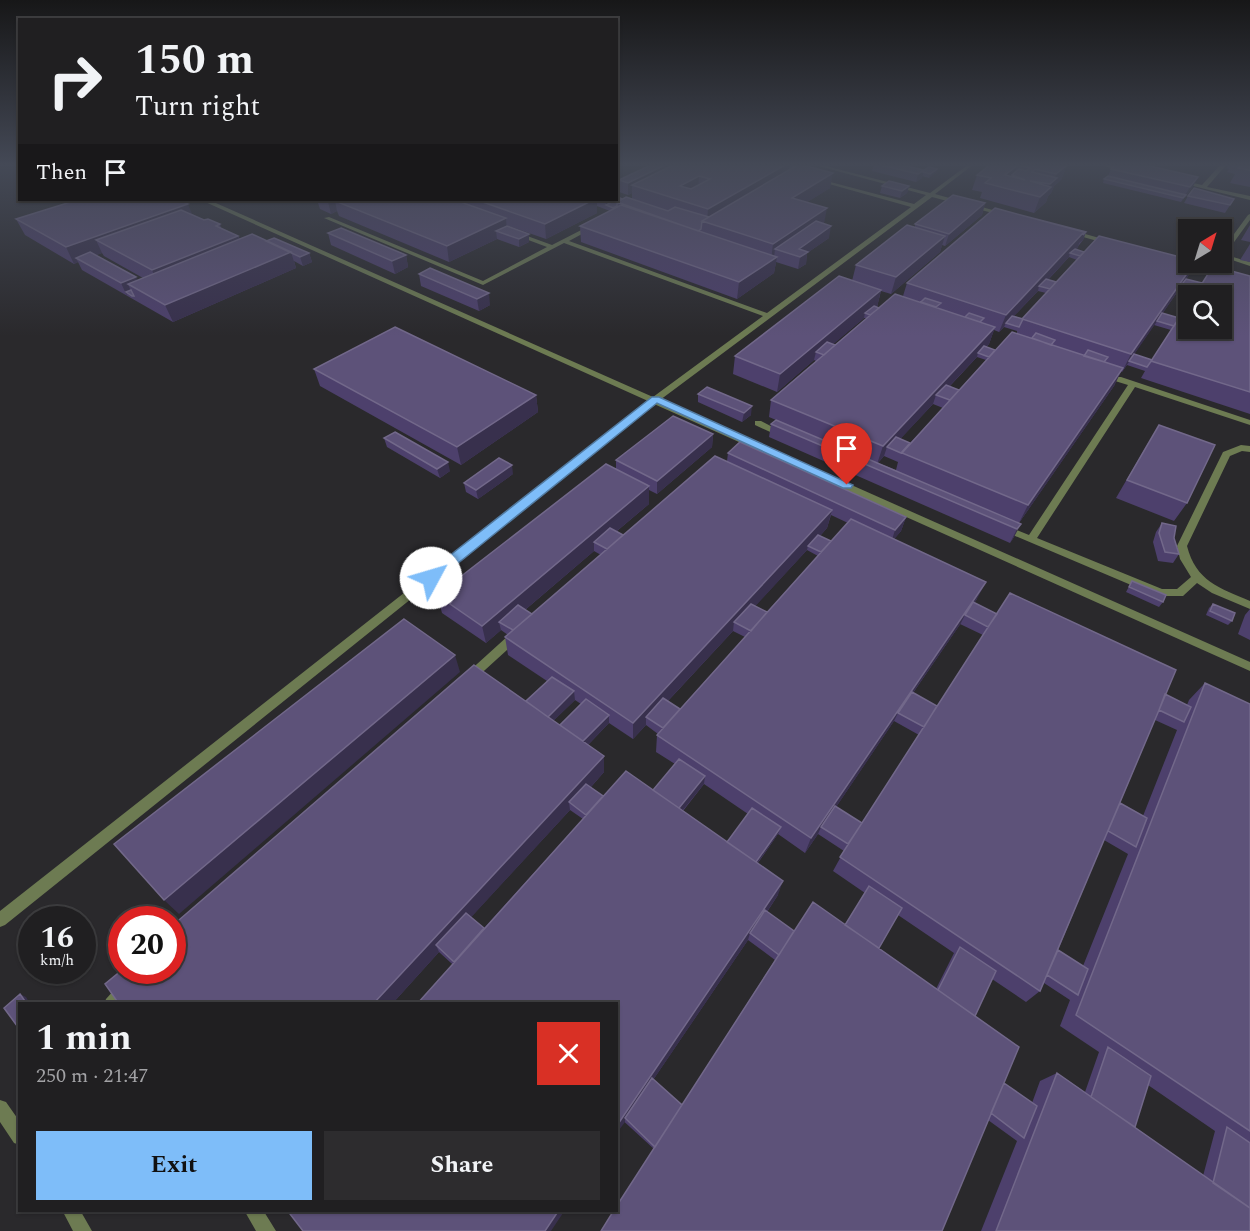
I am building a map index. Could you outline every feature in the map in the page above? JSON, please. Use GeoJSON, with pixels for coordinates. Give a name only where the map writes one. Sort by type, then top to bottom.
{"type":"FeatureCollection","features":[{"type":"Feature","properties":{"kind":"lane"},"geometry":{"type":"LineString","coordinates":[[253,221],[656,399],[1250,667]]}},
{"type":"Feature","properties":{"kind":"lane"},"geometry":{"type":"LineString","coordinates":[[335,221],[483,283],[600,221]]}},
{"type":"Feature","properties":{"kind":"lane"},"geometry":{"type":"LineString","coordinates":[[0,920],[656,399],[894,221]]}},
{"type":"Feature","properties":{"kind":"lane"},"geometry":{"type":"LineString","coordinates":[[1246,221],[1226,249],[1231,258],[1250,264]]}},
{"type":"Feature","properties":{"kind":"lane"},"geometry":{"type":"LineString","coordinates":[[509,231],[552,247]]}},
{"type":"Feature","properties":{"kind":"lane"},"geometry":{"type":"LineString","coordinates":[[1067,231],[1113,243]]}},
{"type":"Feature","properties":{"kind":"lane"},"geometry":{"type":"LineString","coordinates":[[563,241],[768,316]]}},
{"type":"Feature","properties":{"kind":"lane"},"geometry":{"type":"LineString","coordinates":[[1224,273],[1250,280]]}},
{"type":"Feature","properties":{"kind":"lane"},"geometry":{"type":"LineString","coordinates":[[1118,379],[1250,423]]}},
{"type":"Feature","properties":{"kind":"lane"},"geometry":{"type":"LineString","coordinates":[[1031,540],[1133,384]]}},
{"type":"Feature","properties":{"kind":"lane"},"geometry":{"type":"LineString","coordinates":[[758,423],[791,437]]}},
{"type":"Feature","properties":{"kind":"lane"},"geometry":{"type":"LineString","coordinates":[[1250,449],[1241,448],[1226,453],[1182,546],[1185,561],[1196,579],[1250,604]]}},
{"type":"Feature","properties":{"kind":"lane"},"geometry":{"type":"LineString","coordinates":[[998,526],[1161,593],[1179,593],[1196,579]]}},
{"type":"Feature","properties":{"kind":"lane"},"geometry":{"type":"LineString","coordinates":[[460,685],[513,638]]}},
{"type":"Feature","properties":{"kind":"lane"},"geometry":{"type":"LineString","coordinates":[[113,1002],[129,984]]}},
{"type":"Feature","properties":{"kind":"lane"},"geometry":{"type":"LineString","coordinates":[[0,1108],[18,1134]]}},
{"type":"Feature","properties":{"kind":"lane"},"geometry":{"type":"LineString","coordinates":[[71,1212],[83,1231]]}},
{"type":"Feature","properties":{"kind":"lane"},"geometry":{"type":"LineString","coordinates":[[253,1212],[267,1231]]}},
{"type":"Feature","properties":{"kind":"building"},"geometry":{"type":"Polygon","coordinates":[[[20,221],[139,221],[66,247],[20,221]]]}},
{"type":"Feature","properties":{"kind":"building"},"geometry":{"type":"Polygon","coordinates":[[[149,221],[214,221],[220,224],[216,226],[238,236],[152,270],[96,240],[149,221]]]}},
{"type":"Feature","properties":{"kind":"building"},"geometry":{"type":"Polygon","coordinates":[[[386,221],[499,221],[447,246],[386,221]]]}},
{"type":"Feature","properties":{"kind":"building"},"geometry":{"type":"Polygon","coordinates":[[[589,221],[670,221],[777,257],[739,282],[580,226],[589,221]]]}},
{"type":"Feature","properties":{"kind":"building"},"geometry":{"type":"Polygon","coordinates":[[[671,221],[702,221],[701,229],[698,231],[671,221]]]}},
{"type":"Feature","properties":{"kind":"building"},"geometry":{"type":"Polygon","coordinates":[[[703,221],[807,221],[773,244],[703,221]]]}},
{"type":"Feature","properties":{"kind":"building"},"geometry":{"type":"Polygon","coordinates":[[[815,221],[831,226],[799,249],[808,252],[800,257],[775,249],[815,221]]]}},
{"type":"Feature","properties":{"kind":"building"},"geometry":{"type":"Polygon","coordinates":[[[918,221],[964,221],[949,234],[915,224],[918,221]]]}},
{"type":"Feature","properties":{"kind":"building"},"geometry":{"type":"Polygon","coordinates":[[[979,221],[1045,221],[1084,232],[1006,315],[907,283],[979,221]]]}},
{"type":"Feature","properties":{"kind":"building"},"geometry":{"type":"Polygon","coordinates":[[[907,225],[945,236],[896,277],[856,265],[907,225]]]}},
{"type":"Feature","properties":{"kind":"building"},"geometry":{"type":"Polygon","coordinates":[[[507,226],[529,234],[519,239],[496,231],[507,226]]]}},
{"type":"Feature","properties":{"kind":"building"},"geometry":{"type":"Polygon","coordinates":[[[341,228],[406,255],[392,261],[328,233],[341,228]]]}},
{"type":"Feature","properties":{"kind":"building"},"geometry":{"type":"Polygon","coordinates":[[[252,234],[291,252],[165,305],[128,284],[252,234]]]}},
{"type":"Feature","properties":{"kind":"building"},"geometry":{"type":"Polygon","coordinates":[[[1099,236],[1178,256],[1178,273],[1187,273],[1131,354],[1022,319],[1099,236]]]}},
{"type":"Feature","properties":{"kind":"building"},"geometry":{"type":"Polygon","coordinates":[[[274,238],[309,253],[300,257],[266,241],[274,238]]]}},
{"type":"Feature","properties":{"kind":"building"},"geometry":{"type":"Polygon","coordinates":[[[1075,249],[1084,252],[1080,256],[1070,253],[1075,249]]]}},
{"type":"Feature","properties":{"kind":"building"},"geometry":{"type":"Polygon","coordinates":[[[90,252],[136,277],[121,283],[76,258],[90,252]]]}},
{"type":"Feature","properties":{"kind":"building"},"geometry":{"type":"Polygon","coordinates":[[[430,268],[489,293],[477,299],[419,274],[430,268]]]}},
{"type":"Feature","properties":{"kind":"building"},"geometry":{"type":"Polygon","coordinates":[[[1232,271],[1250,276],[1250,392],[1151,361],[1178,319],[1178,339],[1232,339],[1232,285],[1201,285],[1209,273],[1232,273],[1232,271]]]}},
{"type":"Feature","properties":{"kind":"building"},"geometry":{"type":"Polygon","coordinates":[[[839,276],[881,290],[780,374],[735,356],[839,276]]]}},
{"type":"Feature","properties":{"kind":"building"},"geometry":{"type":"Polygon","coordinates":[[[1046,279],[1056,282],[1050,289],[1039,286],[1046,279]]]}},
{"type":"Feature","properties":{"kind":"building"},"geometry":{"type":"Polygon","coordinates":[[[1186,279],[1202,283],[1201,285],[1182,284],[1186,279]]]}},
{"type":"Feature","properties":{"kind":"building"},"geometry":{"type":"Polygon","coordinates":[[[895,294],[995,327],[883,446],[771,400],[895,294]]]}},
{"type":"Feature","properties":{"kind":"building"},"geometry":{"type":"Polygon","coordinates":[[[925,298],[941,303],[936,307],[921,302],[925,298]]]}},
{"type":"Feature","properties":{"kind":"building"},"geometry":{"type":"Polygon","coordinates":[[[874,306],[879,308],[870,315],[865,313],[874,306]]]}},
{"type":"Feature","properties":{"kind":"building"},"geometry":{"type":"Polygon","coordinates":[[[969,313],[984,318],[980,322],[965,317],[969,313]]]}},
{"type":"Feature","properties":{"kind":"building"},"geometry":{"type":"Polygon","coordinates":[[[1162,313],[1178,318],[1174,326],[1157,321],[1162,313]]]}},
{"type":"Feature","properties":{"kind":"building"},"geometry":{"type":"Polygon","coordinates":[[[1012,316],[1023,319],[1019,327],[1006,323],[1012,316]]]}},
{"type":"Feature","properties":{"kind":"building"},"geometry":{"type":"Polygon","coordinates":[[[395,327],[536,395],[457,447],[314,369],[395,327]]]}},
{"type":"Feature","properties":{"kind":"building"},"geometry":{"type":"Polygon","coordinates":[[[1012,332],[1123,368],[1028,505],[902,453],[1012,332]]]}},
{"type":"Feature","properties":{"kind":"building"},"geometry":{"type":"Polygon","coordinates":[[[1036,333],[1055,340],[1051,345],[1032,338],[1036,333]]]}},
{"type":"Feature","properties":{"kind":"building"},"geometry":{"type":"Polygon","coordinates":[[[827,342],[835,345],[824,355],[816,352],[827,342]]]}},
{"type":"Feature","properties":{"kind":"building"},"geometry":{"type":"Polygon","coordinates":[[[984,346],[995,350],[989,357],[978,353],[984,346]]]}},
{"type":"Feature","properties":{"kind":"building"},"geometry":{"type":"Polygon","coordinates":[[[1088,350],[1108,357],[1104,362],[1084,356],[1088,350]]]}},
{"type":"Feature","properties":{"kind":"building"},"geometry":{"type":"Polygon","coordinates":[[[1134,354],[1152,360],[1147,367],[1129,361],[1134,354]]]}},
{"type":"Feature","properties":{"kind":"building"},"geometry":{"type":"Polygon","coordinates":[[[946,385],[959,390],[950,400],[936,395],[946,385]]]}},
{"type":"Feature","properties":{"kind":"building"},"geometry":{"type":"Polygon","coordinates":[[[707,387],[752,406],[744,413],[698,394],[707,387]]]}},
{"type":"Feature","properties":{"kind":"building"},"geometry":{"type":"Polygon","coordinates":[[[673,416],[713,434],[657,481],[616,460],[673,416]]]}},
{"type":"Feature","properties":{"kind":"building"},"geometry":{"type":"Polygon","coordinates":[[[776,420],[1021,524],[1017,529],[771,424],[776,420]]]}},
{"type":"Feature","properties":{"kind":"building"},"geometry":{"type":"Polygon","coordinates":[[[1159,425],[1215,445],[1187,503],[1127,480],[1159,425]]]}},
{"type":"Feature","properties":{"kind":"building"},"geometry":{"type":"Polygon","coordinates":[[[395,432],[448,462],[437,469],[384,438],[395,432]]]}},
{"type":"Feature","properties":{"kind":"building"},"geometry":{"type":"Polygon","coordinates":[[[896,437],[910,443],[901,453],[887,447],[896,437]]]}},
{"type":"Feature","properties":{"kind":"building"},"geometry":{"type":"Polygon","coordinates":[[[740,442],[906,517],[895,530],[728,453],[740,442]]]}},
{"type":"Feature","properties":{"kind":"building"},"geometry":{"type":"Polygon","coordinates":[[[715,456],[832,510],[633,723],[505,637],[715,456]]]}},
{"type":"Feature","properties":{"kind":"building"},"geometry":{"type":"Polygon","coordinates":[[[499,458],[512,465],[476,490],[464,483],[499,458]]]}},
{"type":"Feature","properties":{"kind":"building"},"geometry":{"type":"Polygon","coordinates":[[[606,464],[649,486],[482,626],[437,595],[606,464]]]}},
{"type":"Feature","properties":{"kind":"building"},"geometry":{"type":"Polygon","coordinates":[[[851,519],[986,582],[811,838],[657,735],[851,519]]]}},
{"type":"Feature","properties":{"kind":"building"},"geometry":{"type":"Polygon","coordinates":[[[1162,523],[1176,526],[1174,538],[1179,554],[1165,552],[1159,533],[1162,523]]]}},
{"type":"Feature","properties":{"kind":"building"},"geometry":{"type":"Polygon","coordinates":[[[610,528],[623,535],[607,549],[594,542],[610,528]]]}},
{"type":"Feature","properties":{"kind":"building"},"geometry":{"type":"Polygon","coordinates":[[[818,535],[831,541],[821,552],[808,546],[818,535]]]}},
{"type":"Feature","properties":{"kind":"building"},"geometry":{"type":"Polygon","coordinates":[[[1132,581],[1166,595],[1163,602],[1129,587],[1132,581]]]}},
{"type":"Feature","properties":{"kind":"building"},"geometry":{"type":"Polygon","coordinates":[[[1010,593],[1176,670],[1040,991],[840,857],[1010,593]]]}},
{"type":"Feature","properties":{"kind":"building"},"geometry":{"type":"Polygon","coordinates":[[[973,602],[997,614],[988,627],[965,615],[973,602]]]}},
{"type":"Feature","properties":{"kind":"building"},"geometry":{"type":"Polygon","coordinates":[[[751,604],[767,612],[751,631],[734,622],[751,604]]]}},
{"type":"Feature","properties":{"kind":"building"},"geometry":{"type":"Polygon","coordinates":[[[1213,604],[1235,613],[1232,621],[1210,611],[1213,604]]]}},
{"type":"Feature","properties":{"kind":"building"},"geometry":{"type":"Polygon","coordinates":[[[518,605],[532,614],[513,630],[499,622],[518,605]]]}},
{"type":"Feature","properties":{"kind":"building"},"geometry":{"type":"Polygon","coordinates":[[[404,619],[455,655],[164,900],[114,844],[404,619]]]}},
{"type":"Feature","properties":{"kind":"building"},"geometry":{"type":"Polygon","coordinates":[[[474,665],[604,756],[375,1002],[118,1002],[105,984],[108,982],[108,984],[186,984],[186,914],[474,665]]]}},
{"type":"Feature","properties":{"kind":"building"},"geometry":{"type":"Polygon","coordinates":[[[552,677],[574,691],[548,717],[526,701],[552,677]]]}},
{"type":"Feature","properties":{"kind":"building"},"geometry":{"type":"Polygon","coordinates":[[[1205,683],[1250,704],[1250,1131],[1076,1015],[1205,683]]]}},
{"type":"Feature","properties":{"kind":"building"},"geometry":{"type":"Polygon","coordinates":[[[912,692],[937,706],[924,727],[898,713],[912,692]]]}},
{"type":"Feature","properties":{"kind":"building"},"geometry":{"type":"Polygon","coordinates":[[[1165,694],[1191,707],[1184,722],[1159,710],[1165,694]]]}},
{"type":"Feature","properties":{"kind":"building"},"geometry":{"type":"Polygon","coordinates":[[[663,698],[680,709],[663,728],[646,717],[663,698]]]}},
{"type":"Feature","properties":{"kind":"building"},"geometry":{"type":"Polygon","coordinates":[[[586,699],[609,715],[583,741],[560,725],[586,699]]]}},
{"type":"Feature","properties":{"kind":"building"},"geometry":{"type":"Polygon","coordinates":[[[679,759],[705,776],[679,808],[653,790],[679,759]]]}},
{"type":"Feature","properties":{"kind":"building"},"geometry":{"type":"Polygon","coordinates":[[[626,771],[783,881],[618,1124],[618,1002],[419,1002],[626,771]]]}},
{"type":"Feature","properties":{"kind":"building"},"geometry":{"type":"Polygon","coordinates":[[[586,784],[603,796],[586,815],[569,802],[586,784]]]}},
{"type":"Feature","properties":{"kind":"building"},"geometry":{"type":"Polygon","coordinates":[[[1120,803],[1147,818],[1136,847],[1108,831],[1120,803]]]}},
{"type":"Feature","properties":{"kind":"building"},"geometry":{"type":"Polygon","coordinates":[[[835,806],[862,823],[848,844],[821,827],[835,806]]]}},
{"type":"Feature","properties":{"kind":"building"},"geometry":{"type":"Polygon","coordinates":[[[752,808],[781,827],[756,862],[727,842],[752,808]]]}},
{"type":"Feature","properties":{"kind":"building"},"geometry":{"type":"Polygon","coordinates":[[[869,886],[902,908],[879,948],[845,925],[869,886]]]}},
{"type":"Feature","properties":{"kind":"building"},"geometry":{"type":"Polygon","coordinates":[[[813,902],[1019,1047],[942,1231],[601,1231],[613,1212],[618,1212],[618,1204],[813,902]]]}},
{"type":"Feature","properties":{"kind":"building"},"geometry":{"type":"Polygon","coordinates":[[[765,910],[794,931],[779,955],[750,933],[765,910]]]}},
{"type":"Feature","properties":{"kind":"building"},"geometry":{"type":"Polygon","coordinates":[[[466,913],[484,928],[454,962],[436,945],[466,913]]]}},
{"type":"Feature","properties":{"kind":"building"},"geometry":{"type":"Polygon","coordinates":[[[960,947],[996,971],[975,1016],[938,990],[960,947]]]}},
{"type":"Feature","properties":{"kind":"building"},"geometry":{"type":"Polygon","coordinates":[[[1058,950],[1088,969],[1078,995],[1047,975],[1058,950]]]}},
{"type":"Feature","properties":{"kind":"building"},"geometry":{"type":"Polygon","coordinates":[[[20,994],[26,1002],[18,1002],[18,1027],[4,1008],[20,994]]]}},
{"type":"Feature","properties":{"kind":"building"},"geometry":{"type":"Polygon","coordinates":[[[1108,1047],[1151,1076],[1135,1127],[1091,1097],[1108,1047]]]}},
{"type":"Feature","properties":{"kind":"building"},"geometry":{"type":"Polygon","coordinates":[[[1057,1073],[1250,1208],[1250,1231],[996,1231],[1057,1073]]]}},
{"type":"Feature","properties":{"kind":"building"},"geometry":{"type":"Polygon","coordinates":[[[652,1078],[682,1105],[655,1147],[625,1118],[652,1078]]]}},
{"type":"Feature","properties":{"kind":"building"},"geometry":{"type":"Polygon","coordinates":[[[1004,1083],[1037,1106],[1024,1138],[991,1113],[1004,1083]]]}},
{"type":"Feature","properties":{"kind":"building"},"geometry":{"type":"Polygon","coordinates":[[[1227,1127],[1250,1143],[1250,1208],[1213,1183],[1227,1127]]]}},
{"type":"Feature","properties":{"kind":"building"},"geometry":{"type":"Polygon","coordinates":[[[289,1212],[558,1212],[545,1231],[303,1231],[289,1212]]]}},
{"type":"Feature","properties":{"kind":"route"},"geometry":{"type":"LineString","coordinates":[[431,578],[656,399],[847,485]]}}]}
